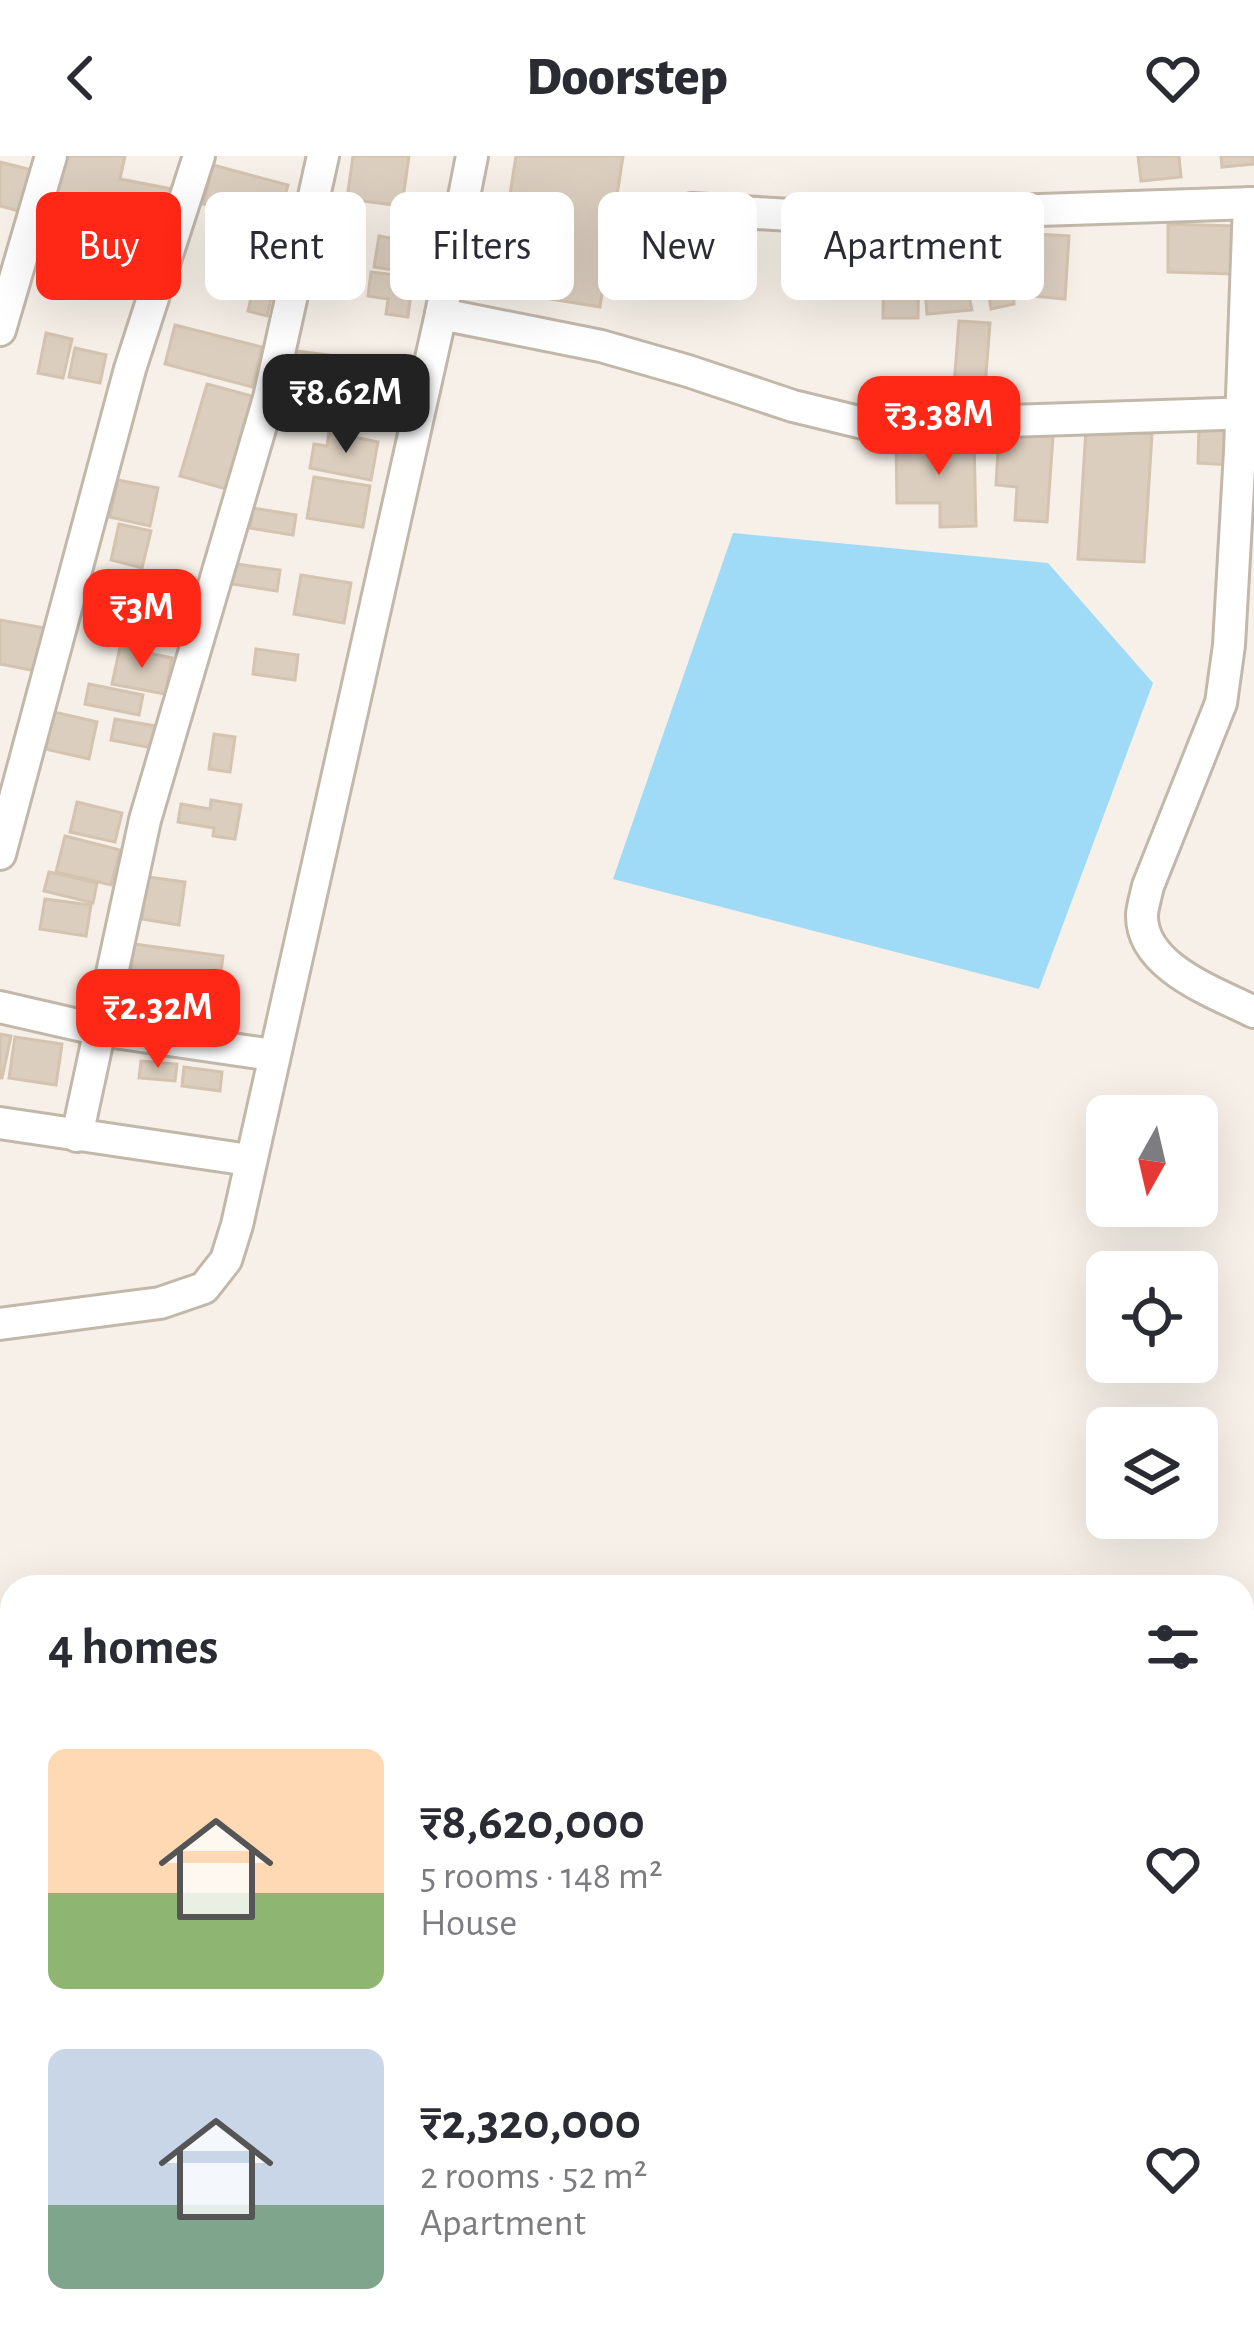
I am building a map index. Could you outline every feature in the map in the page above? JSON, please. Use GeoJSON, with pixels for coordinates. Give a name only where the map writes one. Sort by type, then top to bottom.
{"type":"FeatureCollection","features":[{"type":"Feature","properties":{"kind":"street"},"geometry":{"type":"LineString","coordinates":[[0,330],[51,156]]}},
{"type":"Feature","properties":{"kind":"street"},"geometry":{"type":"LineString","coordinates":[[0,854],[130,369],[199,156]]}},
{"type":"Feature","properties":{"kind":"street"},"geometry":{"type":"LineString","coordinates":[[77,1136],[145,820],[269,398],[323,156]]}},
{"type":"Feature","properties":{"kind":"street"},"geometry":{"type":"LineString","coordinates":[[0,1324],[160,1303],[204,1288],[226,1260],[441,314],[472,156]]}},
{"type":"Feature","properties":{"kind":"street"},"geometry":{"type":"LineString","coordinates":[[757,213],[898,214],[1252,203],[1248,414],[1221,703],[1148,886],[1142,916],[1145,933],[1177,974],[1254,1012]]}},
{"type":"Feature","properties":{"kind":"street"},"geometry":{"type":"LineString","coordinates":[[441,314],[601,346],[863,423],[1248,414]]}},
{"type":"Feature","properties":{"kind":"street"},"geometry":{"type":"LineString","coordinates":[[0,1006],[100,1030],[273,1055]]}},
{"type":"Feature","properties":{"kind":"street"},"geometry":{"type":"LineString","coordinates":[[0,1123],[249,1160]]}},
{"type":"Feature","properties":{"kind":"water"},"geometry":{"type":"Polygon","coordinates":[[[733,533],[1048,563],[1153,683],[1039,989],[613,879],[733,533]]]}},
{"type":"Feature","properties":{"kind":"building"},"geometry":{"type":"Polygon","coordinates":[[[62,156],[125,156],[120,179],[172,189],[171,192],[55,192],[62,156]]]}},
{"type":"Feature","properties":{"kind":"building"},"geometry":{"type":"Polygon","coordinates":[[[353,156],[409,156],[404,192],[390,192],[390,204],[366,201],[366,192],[348,192],[353,156]]]}},
{"type":"Feature","properties":{"kind":"building"},"geometry":{"type":"Polygon","coordinates":[[[516,156],[623,156],[618,192],[598,192],[600,307],[557,300],[574,300],[574,192],[510,192],[516,156]]]}},
{"type":"Feature","properties":{"kind":"building"},"geometry":{"type":"Polygon","coordinates":[[[1138,156],[1179,156],[1181,177],[1141,181],[1138,156]]]}},
{"type":"Feature","properties":{"kind":"building"},"geometry":{"type":"Polygon","coordinates":[[[1221,156],[1254,156],[1254,164],[1222,167],[1221,156]]]}},
{"type":"Feature","properties":{"kind":"building"},"geometry":{"type":"Polygon","coordinates":[[[0,162],[32,170],[22,212],[0,206],[0,162]]]}},
{"type":"Feature","properties":{"kind":"building"},"geometry":{"type":"Polygon","coordinates":[[[213,165],[288,185],[286,192],[206,192],[213,165]]]}},
{"type":"Feature","properties":{"kind":"building"},"geometry":{"type":"Polygon","coordinates":[[[1168,224],[1234,226],[1233,274],[1168,272],[1168,224]]]}},
{"type":"Feature","properties":{"kind":"building"},"geometry":{"type":"Polygon","coordinates":[[[1044,234],[1069,236],[1065,299],[1044,297],[1044,234]]]}},
{"type":"Feature","properties":{"kind":"building"},"geometry":{"type":"Polygon","coordinates":[[[379,236],[390,238],[390,269],[374,267],[379,236]]]}},
{"type":"Feature","properties":{"kind":"building"},"geometry":{"type":"Polygon","coordinates":[[[371,272],[390,274],[390,300],[410,300],[408,317],[386,314],[388,299],[368,296],[371,272]]]}},
{"type":"Feature","properties":{"kind":"building"},"geometry":{"type":"Polygon","coordinates":[[[251,300],[271,300],[267,316],[248,311],[251,300]]]}},
{"type":"Feature","properties":{"kind":"building"},"geometry":{"type":"Polygon","coordinates":[[[883,300],[918,300],[918,318],[883,318],[883,300]]]}},
{"type":"Feature","properties":{"kind":"building"},"geometry":{"type":"Polygon","coordinates":[[[926,300],[970,300],[972,310],[927,314],[926,300]]]}},
{"type":"Feature","properties":{"kind":"building"},"geometry":{"type":"Polygon","coordinates":[[[990,300],[1014,300],[1014,304],[991,309],[990,300]]]}},
{"type":"Feature","properties":{"kind":"building"},"geometry":{"type":"Polygon","coordinates":[[[959,321],[990,323],[984,400],[953,398],[959,321]]]}},
{"type":"Feature","properties":{"kind":"building"},"geometry":{"type":"Polygon","coordinates":[[[175,325],[262,347],[252,387],[165,364],[175,325]]]}},
{"type":"Feature","properties":{"kind":"building"},"geometry":{"type":"Polygon","coordinates":[[[46,333],[72,339],[63,378],[38,373],[46,333]]]}},
{"type":"Feature","properties":{"kind":"building"},"geometry":{"type":"Polygon","coordinates":[[[75,348],[106,355],[100,383],[69,377],[75,348]]]}},
{"type":"Feature","properties":{"kind":"building"},"geometry":{"type":"Polygon","coordinates":[[[289,350],[336,356],[332,386],[286,380],[289,350]]]}},
{"type":"Feature","properties":{"kind":"building"},"geometry":{"type":"Polygon","coordinates":[[[207,384],[252,396],[226,489],[180,476],[207,384]]]}},
{"type":"Feature","properties":{"kind":"building"},"geometry":{"type":"Polygon","coordinates":[[[1199,426],[1235,427],[1233,465],[1198,463],[1199,426]]]}},
{"type":"Feature","properties":{"kind":"building"},"geometry":{"type":"Polygon","coordinates":[[[1086,429],[1152,434],[1144,562],[1078,559],[1086,429]]]}},
{"type":"Feature","properties":{"kind":"building"},"geometry":{"type":"Polygon","coordinates":[[[329,432],[378,442],[371,480],[310,468],[314,444],[327,446],[329,432]]]}},
{"type":"Feature","properties":{"kind":"building"},"geometry":{"type":"Polygon","coordinates":[[[999,433],[1053,436],[1047,522],[1015,520],[1017,487],[996,485],[999,433]]]}},
{"type":"Feature","properties":{"kind":"building"},"geometry":{"type":"Polygon","coordinates":[[[974,440],[976,526],[940,527],[940,503],[897,503],[896,441],[974,440]]]}},
{"type":"Feature","properties":{"kind":"building"},"geometry":{"type":"Polygon","coordinates":[[[314,477],[370,486],[363,527],[307,518],[314,477]]]}},
{"type":"Feature","properties":{"kind":"building"},"geometry":{"type":"Polygon","coordinates":[[[118,480],[158,488],[150,526],[110,517],[118,480]]]}},
{"type":"Feature","properties":{"kind":"building"},"geometry":{"type":"Polygon","coordinates":[[[253,508],[296,515],[293,535],[250,528],[253,508]]]}},
{"type":"Feature","properties":{"kind":"building"},"geometry":{"type":"Polygon","coordinates":[[[119,524],[151,531],[142,568],[111,560],[119,524]]]}},
{"type":"Feature","properties":{"kind":"building"},"geometry":{"type":"Polygon","coordinates":[[[229,563],[280,570],[277,591],[226,583],[229,563]]]}},
{"type":"Feature","properties":{"kind":"building"},"geometry":{"type":"Polygon","coordinates":[[[301,575],[351,583],[344,623],[294,614],[301,575]]]}},
{"type":"Feature","properties":{"kind":"building"},"geometry":{"type":"Polygon","coordinates":[[[99,601],[130,610],[121,645],[90,637],[99,601]]]}},
{"type":"Feature","properties":{"kind":"building"},"geometry":{"type":"Polygon","coordinates":[[[0,620],[44,628],[36,671],[0,664],[0,620]]]}},
{"type":"Feature","properties":{"kind":"building"},"geometry":{"type":"Polygon","coordinates":[[[120,647],[172,658],[165,694],[112,684],[120,647]]]}},
{"type":"Feature","properties":{"kind":"building"},"geometry":{"type":"Polygon","coordinates":[[[256,649],[298,655],[295,680],[253,674],[256,649]]]}},
{"type":"Feature","properties":{"kind":"building"},"geometry":{"type":"Polygon","coordinates":[[[89,684],[143,695],[139,715],[85,704],[89,684]]]}},
{"type":"Feature","properties":{"kind":"building"},"geometry":{"type":"Polygon","coordinates":[[[45,710],[97,722],[89,759],[37,747],[45,710]]]}},
{"type":"Feature","properties":{"kind":"building"},"geometry":{"type":"Polygon","coordinates":[[[115,719],[162,727],[158,749],[111,740],[115,719]]]}},
{"type":"Feature","properties":{"kind":"building"},"geometry":{"type":"Polygon","coordinates":[[[214,734],[235,737],[230,772],[209,769],[214,734]]]}},
{"type":"Feature","properties":{"kind":"building"},"geometry":{"type":"Polygon","coordinates":[[[211,800],[241,805],[235,839],[213,836],[214,828],[178,822],[181,804],[210,809],[211,800]]]}},
{"type":"Feature","properties":{"kind":"building"},"geometry":{"type":"Polygon","coordinates":[[[77,802],[122,813],[115,842],[70,832],[77,802]]]}},
{"type":"Feature","properties":{"kind":"building"},"geometry":{"type":"Polygon","coordinates":[[[65,836],[120,850],[111,885],[56,872],[65,836]]]}},
{"type":"Feature","properties":{"kind":"building"},"geometry":{"type":"Polygon","coordinates":[[[49,872],[97,883],[93,903],[44,891],[49,872]]]}},
{"type":"Feature","properties":{"kind":"building"},"geometry":{"type":"Polygon","coordinates":[[[148,877],[185,882],[179,925],[142,919],[148,877]]]}},
{"type":"Feature","properties":{"kind":"building"},"geometry":{"type":"Polygon","coordinates":[[[45,899],[91,905],[86,936],[40,929],[45,899]]]}},
{"type":"Feature","properties":{"kind":"building"},"geometry":{"type":"Polygon","coordinates":[[[134,944],[223,956],[217,1002],[129,990],[134,944]]]}},
{"type":"Feature","properties":{"kind":"building"},"geometry":{"type":"Polygon","coordinates":[[[0,1034],[11,1036],[2,1078],[0,1078],[0,1034]]]}},
{"type":"Feature","properties":{"kind":"building"},"geometry":{"type":"Polygon","coordinates":[[[15,1037],[62,1044],[56,1085],[9,1078],[15,1037]]]}},
{"type":"Feature","properties":{"kind":"building"},"geometry":{"type":"Polygon","coordinates":[[[141,1061],[177,1064],[175,1081],[139,1078],[141,1061]]]}},
{"type":"Feature","properties":{"kind":"building"},"geometry":{"type":"Polygon","coordinates":[[[184,1067],[222,1072],[220,1091],[182,1086],[184,1067]]]}}]}
